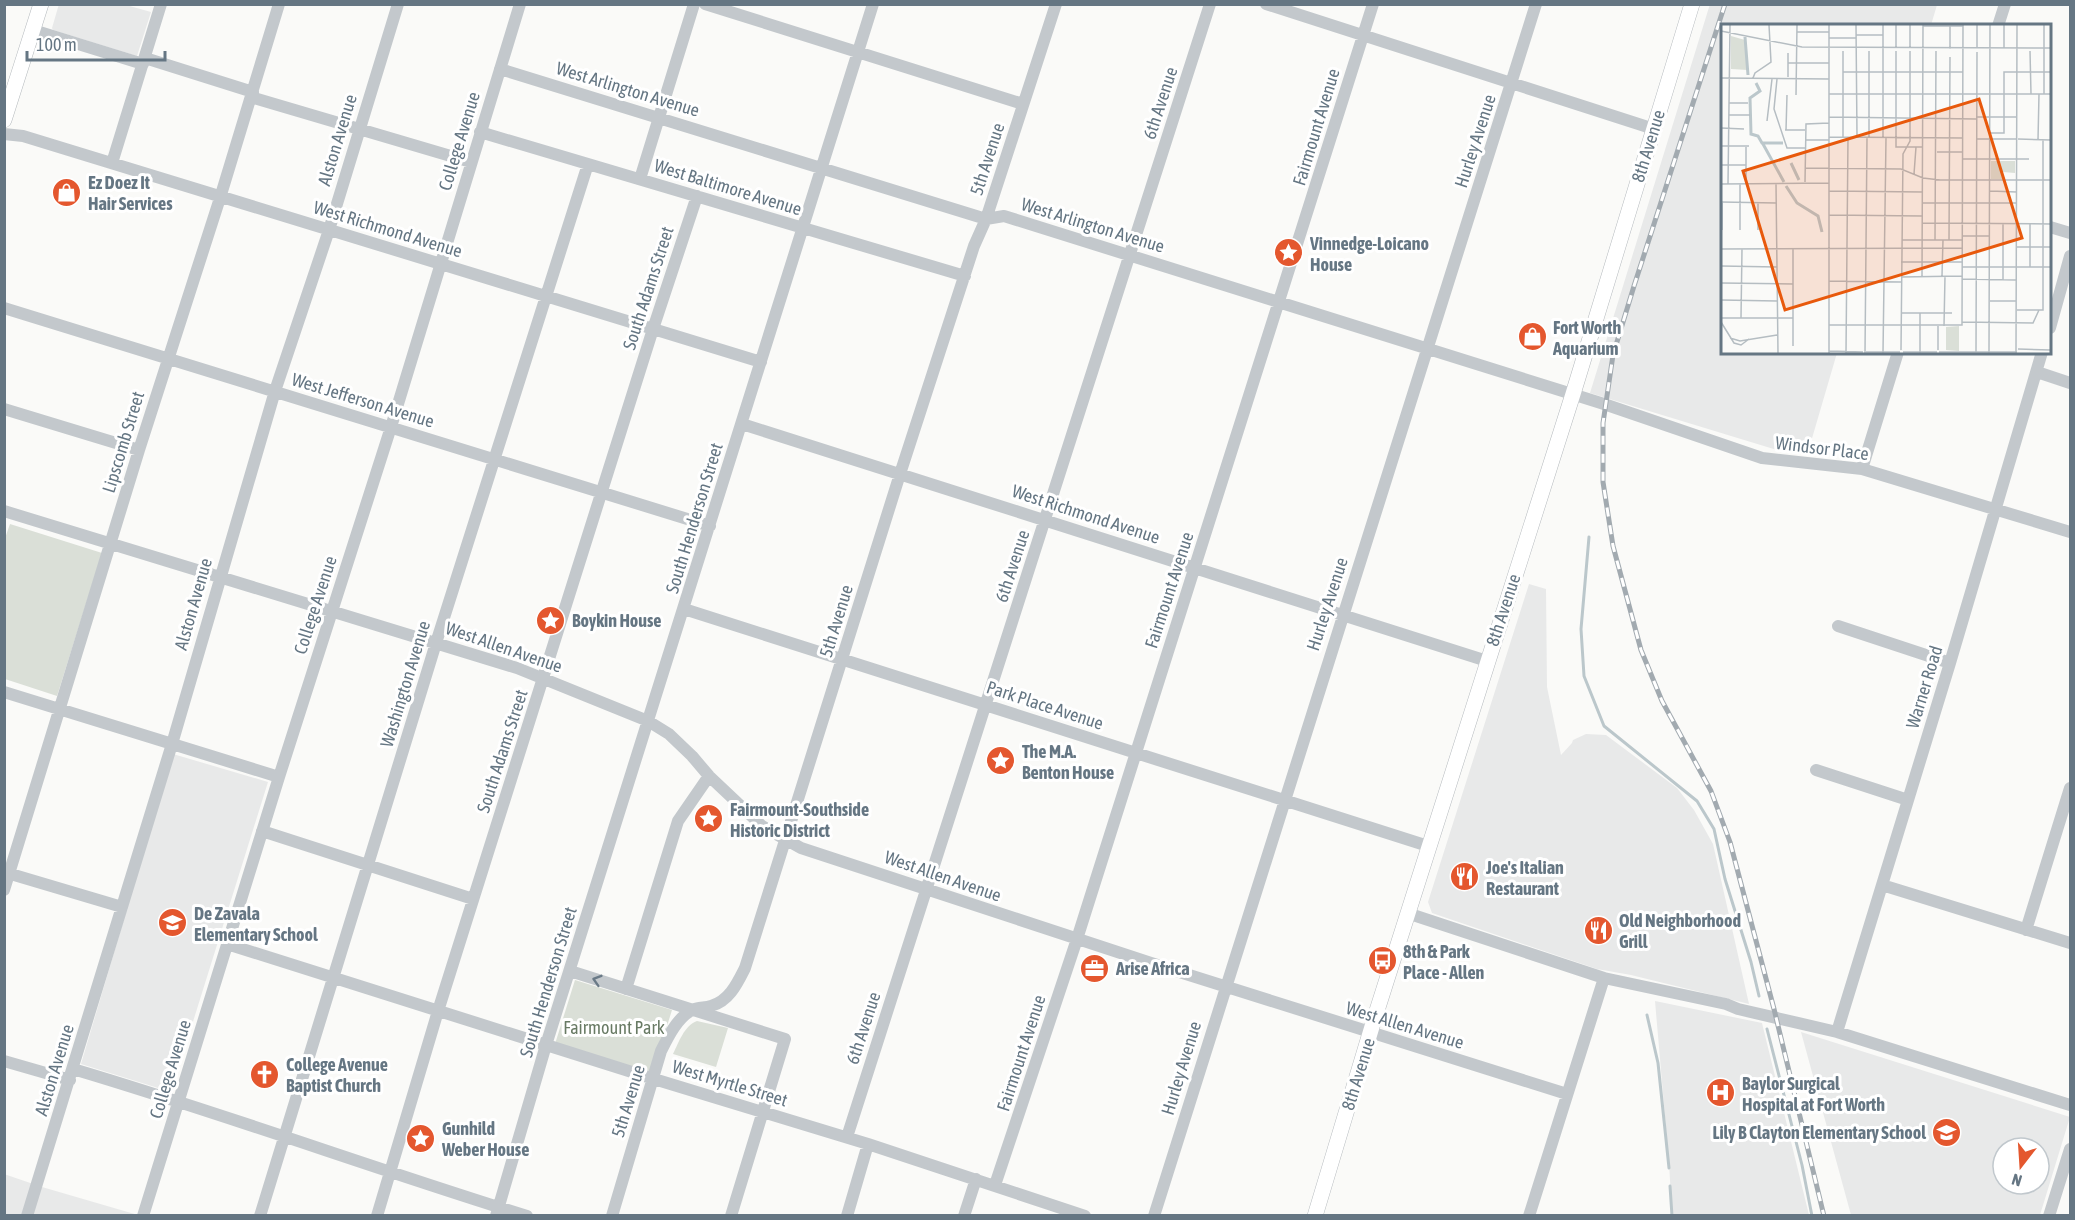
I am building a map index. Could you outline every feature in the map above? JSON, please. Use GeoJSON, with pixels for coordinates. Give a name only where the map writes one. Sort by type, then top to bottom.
{"type":"FeatureCollection","features":[{"type":"Feature","properties":{"kind":"main road"},"geometry":{"type":"LineString","coordinates":[[4,120],[41,4]]}},
{"type":"Feature","properties":{"kind":"main road","name":"8th Avenue"},"geometry":{"type":"LineString","coordinates":[[1315,1215],[1428,846],[1573,394],[1692,4]]}},
{"type":"Feature","properties":{"kind":"street"},"geometry":{"type":"LineString","coordinates":[[112,163],[161,4]]}},
{"type":"Feature","properties":{"kind":"street","name":"Lipscomb Street"},"geometry":{"type":"LineString","coordinates":[[4,891],[7,873],[279,4]]}},
{"type":"Feature","properties":{"kind":"street","name":"Alston Avenue"},"geometry":{"type":"LineString","coordinates":[[27,1215],[172,744],[219,576],[275,392],[398,4]]}},
{"type":"Feature","properties":{"kind":"street","name":"College Avenue"},"geometry":{"type":"LineString","coordinates":[[143,1215],[331,611],[391,428],[520,4]]}},
{"type":"Feature","properties":{"kind":"street"},"geometry":{"type":"LineString","coordinates":[[640,179],[694,4]]}},
{"type":"Feature","properties":{"kind":"street"},"geometry":{"type":"LineString","coordinates":[[705,4],[1023,104]]}},
{"type":"Feature","properties":{"kind":"street","name":"South Henderson Street"},"geometry":{"type":"LineString","coordinates":[[498,1211],[546,1045],[873,4]]}},
{"type":"Feature","properties":{"kind":"street","name":"5th Avenue"},"geometry":{"type":"LineString","coordinates":[[612,1215],[661,1051],[670,1034],[693,1010],[713,1006],[727,998],[745,968],[900,474],[1056,4]]}},
{"type":"Feature","properties":{"kind":"street","name":"6th Avenue"},"geometry":{"type":"LineString","coordinates":[[847,1137],[1210,4]]}},
{"type":"Feature","properties":{"kind":"street"},"geometry":{"type":"LineString","coordinates":[[1266,4],[1654,129]]}},
{"type":"Feature","properties":{"kind":"street","name":"Fairmount Avenue"},"geometry":{"type":"LineString","coordinates":[[995,1185],[1077,939],[1373,4]]}},
{"type":"Feature","properties":{"kind":"street","name":"Hurley Avenue"},"geometry":{"type":"LineString","coordinates":[[1154,1215],[1536,4]]}},
{"type":"Feature","properties":{"kind":"street"},"geometry":{"type":"LineString","coordinates":[[1999,24],[2005,4]]}},
{"type":"Feature","properties":{"kind":"street"},"geometry":{"type":"LineString","coordinates":[[33,30],[144,61],[471,162]]}},
{"type":"Feature","properties":{"kind":"street","name":"West Arlington Avenue"},"geometry":{"type":"LineString","coordinates":[[500,69],[986,219],[1004,216],[1604,404]]}},
{"type":"Feature","properties":{"kind":"street","name":"West Baltimore Avenue"},"geometry":{"type":"LineString","coordinates":[[480,132],[965,276]]}},
{"type":"Feature","properties":{"kind":"street","name":"West Richmond Avenue"},"geometry":{"type":"LineString","coordinates":[[4,134],[23,136],[761,363]]}},
{"type":"Feature","properties":{"kind":"street","name":"Washington Avenue"},"geometry":{"type":"LineString","coordinates":[[260,1215],[436,643],[588,164]]}},
{"type":"Feature","properties":{"kind":"street","name":"South Adams Street"},"geometry":{"type":"LineString","coordinates":[[377,1215],[438,1011],[697,196]]}},
{"type":"Feature","properties":{"kind":"street"},"geometry":{"type":"LineString","coordinates":[[2051,227],[2070,233]]}},
{"type":"Feature","properties":{"kind":"street"},"geometry":{"type":"LineString","coordinates":[[2051,321],[2070,256]]}},
{"type":"Feature","properties":{"kind":"street","name":"West Jefferson Avenue"},"geometry":{"type":"LineString","coordinates":[[4,308],[710,526]]}},
{"type":"Feature","properties":{"kind":"street"},"geometry":{"type":"LineString","coordinates":[[1862,469],[1897,354]]}},
{"type":"Feature","properties":{"kind":"street","name":"Warner Road"},"geometry":{"type":"LineString","coordinates":[[1837,1032],[2042,354]]}},
{"type":"Feature","properties":{"kind":"street"},"geometry":{"type":"LineString","coordinates":[[2037,372],[2070,383]]}},
{"type":"Feature","properties":{"kind":"street","name":"Windsor Place"},"geometry":{"type":"LineString","coordinates":[[1604,404],[1762,458],[1862,469],[2070,532]]}},
{"type":"Feature","properties":{"kind":"street"},"geometry":{"type":"LineString","coordinates":[[4,409],[139,450]]}},
{"type":"Feature","properties":{"kind":"street","name":"West Richmond Avenue"},"geometry":{"type":"LineString","coordinates":[[742,424],[1487,661]]}},
{"type":"Feature","properties":{"kind":"street","name":"West Allen Avenue"},"geometry":{"type":"LineString","coordinates":[[4,511],[517,668],[648,721],[669,734],[762,826],[801,848],[1225,987],[1568,1094]]}},
{"type":"Feature","properties":{"kind":"street","name":"Park Place Avenue"},"geometry":{"type":"LineString","coordinates":[[684,609],[1428,846]]}},
{"type":"Feature","properties":{"kind":"street"},"geometry":{"type":"LineString","coordinates":[[1838,626],[1950,663]]}},
{"type":"Feature","properties":{"kind":"street"},"geometry":{"type":"LineString","coordinates":[[4,692],[279,777]]}},
{"type":"Feature","properties":{"kind":"street"},"geometry":{"type":"LineString","coordinates":[[1816,770],[1908,800]]}},
{"type":"Feature","properties":{"kind":"street"},"geometry":{"type":"LineString","coordinates":[[626,989],[675,829],[693,796],[709,776]]}},
{"type":"Feature","properties":{"kind":"street"},"geometry":{"type":"LineString","coordinates":[[2026,930],[2070,788]]}},
{"type":"Feature","properties":{"kind":"street"},"geometry":{"type":"LineString","coordinates":[[262,831],[474,899]]}},
{"type":"Feature","properties":{"kind":"street"},"geometry":{"type":"LineString","coordinates":[[7,873],[122,907]]}},
{"type":"Feature","properties":{"kind":"street"},"geometry":{"type":"LineString","coordinates":[[1882,885],[2070,943]]}},
{"type":"Feature","properties":{"kind":"street"},"geometry":{"type":"LineString","coordinates":[[1407,913],[1604,978],[1726,1004],[1738,1009],[1837,1032],[2070,1105]]}},
{"type":"Feature","properties":{"kind":"street","name":"West Myrtle Street"},"geometry":{"type":"LineString","coordinates":[[227,944],[654,1079],[847,1137],[1080,1215]]}},
{"type":"Feature","properties":{"kind":"street"},"geometry":{"type":"LineString","coordinates":[[570,971],[785,1039],[731,1215]]}},
{"type":"Feature","properties":{"kind":"street"},"geometry":{"type":"LineString","coordinates":[[1529,1215],[1604,978]]}},
{"type":"Feature","properties":{"kind":"street"},"geometry":{"type":"LineString","coordinates":[[4,1061],[179,1101],[498,1211],[527,1215]]}},
{"type":"Feature","properties":{"kind":"street"},"geometry":{"type":"LineString","coordinates":[[847,1215],[868,1144]]}},
{"type":"Feature","properties":{"kind":"street"},"geometry":{"type":"LineString","coordinates":[[2049,1215],[2070,1149]]}},
{"type":"Feature","properties":{"kind":"street"},"geometry":{"type":"LineString","coordinates":[[964,1215],[976,1179]]}},
{"type":"Feature","properties":{"kind":"shaded area"},"geometry":{"type":"Polygon","coordinates":[[[59,4],[126,5],[151,12],[137,56],[53,30],[59,4]]]}},
{"type":"Feature","properties":{"kind":"shaded area"},"geometry":{"type":"Polygon","coordinates":[[[1710,4],[1937,5],[1931,24],[1721,24],[1721,354],[1837,354],[1808,452],[1777,450],[1590,393],[1710,4]]]}},
{"type":"Feature","properties":{"kind":"shaded area"},"geometry":{"type":"Polygon","coordinates":[[[1529,584],[1546,589],[1547,687],[1561,755],[1573,740],[1586,734],[1606,735],[1677,788],[1694,810],[1713,844],[1749,1004],[1597,969],[1432,913],[1428,902],[1529,584]]]}},
{"type":"Feature","properties":{"kind":"shaded area","name":"De Zavala Elementary School"},"geometry":{"type":"Polygon","coordinates":[[[173,754],[268,782],[171,1092],[81,1064],[173,754]]]}},
{"type":"Feature","properties":{"kind":"shaded area","name":"Baylor Surgical Hospital at Fort Worth"},"geometry":{"type":"Polygon","coordinates":[[[1655,1001],[1762,1023],[1809,1215],[1672,1215],[1655,1001]]]}},
{"type":"Feature","properties":{"kind":"shaded area","name":"Lily B Clayton Elementary School"},"geometry":{"type":"Polygon","coordinates":[[[1801,1032],[2070,1117],[2051,1179],[2051,1136],[1991,1136],[1991,1196],[2046,1196],[2040,1215],[1851,1215],[1801,1032]]]}},
{"type":"Feature","properties":{"kind":"shaded area"},"geometry":{"type":"Polygon","coordinates":[[[4,1174],[42,1187],[138,1215],[5,1215],[4,1174]]]}},
{"type":"Feature","properties":{"kind":"green space"},"geometry":{"type":"Polygon","coordinates":[[[10,524],[102,553],[57,696],[5,679],[4,541],[10,524]]]}},
{"type":"Feature","properties":{"kind":"green space","name":"Fairmount Park"},"geometry":{"type":"Polygon","coordinates":[[[575,980],[672,1010],[652,1074],[555,1044],[575,980]]]}},
{"type":"Feature","properties":{"kind":"green space"},"geometry":{"type":"Polygon","coordinates":[[[697,1021],[728,1028],[716,1067],[673,1054],[685,1030],[697,1021]]]}},
{"type":"Feature","properties":{"kind":"waterway"},"geometry":{"type":"LineString","coordinates":[[1589,537],[1581,629],[1584,676],[1604,726],[1697,801],[1714,829],[1725,879],[1751,962],[1759,996]]}},
{"type":"Feature","properties":{"kind":"waterway"},"geometry":{"type":"LineString","coordinates":[[1647,1015],[1658,1063],[1669,1168]]}},
{"type":"Feature","properties":{"kind":"waterway"},"geometry":{"type":"LineString","coordinates":[[1767,1029],[1802,1165],[1812,1216]]}},
{"type":"Feature","properties":{"kind":"waterway"},"geometry":{"type":"LineString","coordinates":[[1670,1186],[1672,1216]]}},
{"type":"Feature","properties":{"kind":"railway"},"geometry":{"type":"LineString","coordinates":[[1725,4],[1613,355],[1603,423],[1603,482],[1613,546],[1641,650],[1662,701],[1711,791],[1730,842],[1774,1009],[1824,1216]]}},
{"type":"Feature","properties":{"kind":"place","name":"Ez Doez It Hair Services"},"geometry":{"type":"Point","coordinates":[67,192]}},
{"type":"Feature","properties":{"kind":"place","name":"Vinnedge-Loicano House"},"geometry":{"type":"Point","coordinates":[1289,253]}},
{"type":"Feature","properties":{"kind":"place","name":"Fort Worth Aquarium"},"geometry":{"type":"Point","coordinates":[1532,337]}},
{"type":"Feature","properties":{"kind":"place","name":"Boykin House"},"geometry":{"type":"Point","coordinates":[551,620]}},
{"type":"Feature","properties":{"kind":"place","name":"The M.A. Benton House"},"geometry":{"type":"Point","coordinates":[1001,761]}},
{"type":"Feature","properties":{"kind":"place","name":"Fairmount-Southside Historic District"},"geometry":{"type":"Point","coordinates":[709,819]}},
{"type":"Feature","properties":{"kind":"place","name":"Joe's Italian Restaurant"},"geometry":{"type":"Point","coordinates":[1465,877]}},
{"type":"Feature","properties":{"kind":"place","name":"De Zavala Elementary School"},"geometry":{"type":"Point","coordinates":[173,923]}},
{"type":"Feature","properties":{"kind":"place","name":"Old Neighborhood Grill"},"geometry":{"type":"Point","coordinates":[1598,930]}},
{"type":"Feature","properties":{"kind":"place","name":"8th & Park Place - Allen"},"geometry":{"type":"Point","coordinates":[1382,961]}},
{"type":"Feature","properties":{"kind":"place","name":"Arise Africa"},"geometry":{"type":"Point","coordinates":[1095,968]}},
{"type":"Feature","properties":{"kind":"place","name":"College Avenue Baptist Church"},"geometry":{"type":"Point","coordinates":[265,1074]}},
{"type":"Feature","properties":{"kind":"place","name":"Baylor Surgical Hospital at Fort Worth"},"geometry":{"type":"Point","coordinates":[1721,1093]}},
{"type":"Feature","properties":{"kind":"place","name":"Lily B Clayton Elementary School"},"geometry":{"type":"Point","coordinates":[1947,1132]}},
{"type":"Feature","properties":{"kind":"place","name":"Gunhild Weber House"},"geometry":{"type":"Point","coordinates":[421,1138]}}]}
